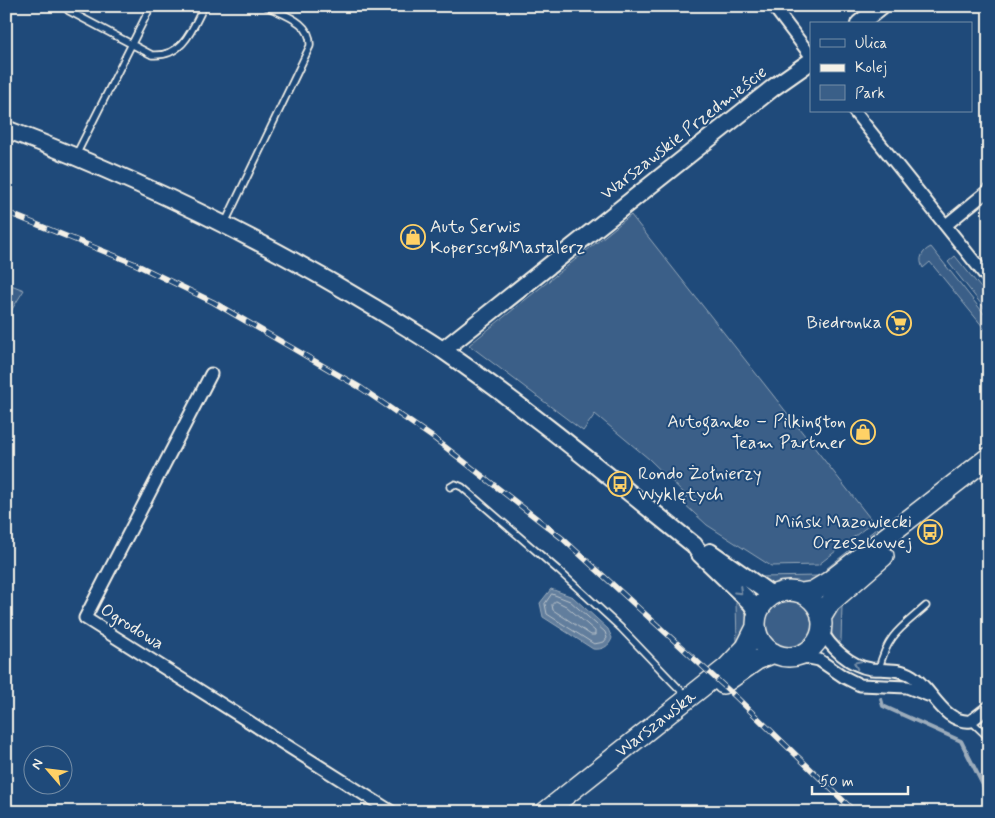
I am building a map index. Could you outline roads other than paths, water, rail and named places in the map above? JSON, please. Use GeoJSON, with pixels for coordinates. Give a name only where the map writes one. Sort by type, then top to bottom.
{"type":"FeatureCollection","features":[{"type":"Feature","properties":{"kind":"main road"},"geometry":{"type":"LineString","coordinates":[[989,457],[828,582],[813,591],[801,593],[782,592],[765,602],[757,621],[763,644],[774,653],[789,657],[799,656],[816,644],[821,624],[830,603],[867,570],[989,473]]}},
{"type":"Feature","properties":{"kind":"main road"},"geometry":{"type":"LineString","coordinates":[[801,593],[816,605],[821,624]]}},
{"type":"Feature","properties":{"kind":"main road","name":"Warszawska"},"geometry":{"type":"LineString","coordinates":[[545,812],[688,698],[741,653],[750,641],[757,621]]}},
{"type":"Feature","properties":{"kind":"main road","name":"Warszawska"},"geometry":{"type":"LineString","coordinates":[[562,812],[730,679],[757,660],[774,653]]}},
{"type":"Feature","properties":{"kind":"street"},"geometry":{"type":"LineString","coordinates":[[773,6],[810,55]]}},
{"type":"Feature","properties":{"kind":"street"},"geometry":{"type":"LineString","coordinates":[[861,22],[881,6]]}},
{"type":"Feature","properties":{"kind":"street","name":"Warszawskie Przedmieście"},"geometry":{"type":"LineString","coordinates":[[443,350],[766,92],[810,62]]}},
{"type":"Feature","properties":{"kind":"street"},"geometry":{"type":"LineString","coordinates":[[855,112],[989,280]]}},
{"type":"Feature","properties":{"kind":"street"},"geometry":{"type":"LineString","coordinates":[[6,129],[76,155],[225,223],[324,277],[443,350],[538,419],[694,545],[700,554],[751,603],[757,621]]}},
{"type":"Feature","properties":{"kind":"street"},"geometry":{"type":"LineString","coordinates":[[946,225],[989,190]]}},
{"type":"Feature","properties":{"kind":"street","name":"Ogrodowa"},"geometry":{"type":"LineString","coordinates":[[211,374],[85,618],[392,812]]}},
{"type":"Feature","properties":{"kind":"street"},"geometry":{"type":"LineString","coordinates":[[694,545],[704,548],[773,596]]}},
{"type":"Feature","properties":{"kind":"street"},"geometry":{"type":"LineString","coordinates":[[821,624],[832,646],[850,660],[864,667],[911,675],[930,696],[958,720],[971,721],[989,706]]}},
{"type":"Feature","properties":{"kind":"street"},"geometry":{"type":"LineString","coordinates":[[799,656],[819,660],[860,685],[908,687],[930,696]]}},
{"type":"Feature","properties":{"kind":"lane"},"geometry":{"type":"LineString","coordinates":[[64,6],[69,11],[152,55],[171,53],[184,44],[204,6]]}},
{"type":"Feature","properties":{"kind":"lane"},"geometry":{"type":"LineString","coordinates":[[76,155],[151,6]]}},
{"type":"Feature","properties":{"kind":"lane"},"geometry":{"type":"LineString","coordinates":[[225,223],[310,46],[311,39],[303,25],[266,6]]}},
{"type":"Feature","properties":{"kind":"lane"},"geometry":{"type":"LineString","coordinates":[[450,486],[456,484],[462,487],[558,570],[621,628],[688,698]]}},
{"type":"Feature","properties":{"kind":"lane"},"geometry":{"type":"LineString","coordinates":[[879,669],[884,651],[892,636],[926,606]]}},
{"type":"Feature","properties":{"kind":"lane"},"geometry":{"type":"LineString","coordinates":[[971,721],[989,738]]}},
{"type":"Feature","properties":{"kind":"water"},"geometry":{"type":"Polygon","coordinates":[[[551,589],[573,597],[608,629],[612,638],[607,646],[593,649],[543,617],[540,603],[551,589]]]}},
{"type":"Feature","properties":{"kind":"waterway"},"geometry":{"type":"LineString","coordinates":[[881,699],[883,706],[961,741],[989,797]]}},
{"type":"Feature","properties":{"kind":"railway"},"geometry":{"type":"LineString","coordinates":[[6,212],[133,263],[213,302],[361,388],[435,439],[563,539],[736,697],[855,812]]}},
{"type":"Feature","properties":{"kind":"place","name":"Auto Serwis Koperscy&Mastalerz"},"geometry":{"type":"Point","coordinates":[413,237]}},
{"type":"Feature","properties":{"kind":"place","name":"Biedronka"},"geometry":{"type":"Point","coordinates":[899,323]}},
{"type":"Feature","properties":{"kind":"place","name":"Autoganko – Pilkington Team Partner"},"geometry":{"type":"Point","coordinates":[863,432]}},
{"type":"Feature","properties":{"kind":"place","name":"Rondo Żołnierzy Wyklętych"},"geometry":{"type":"Point","coordinates":[620,484]}},
{"type":"Feature","properties":{"kind":"place","name":"Mińsk Mazowiecki Orzeszkowej"},"geometry":{"type":"Point","coordinates":[930,532]}}]}
